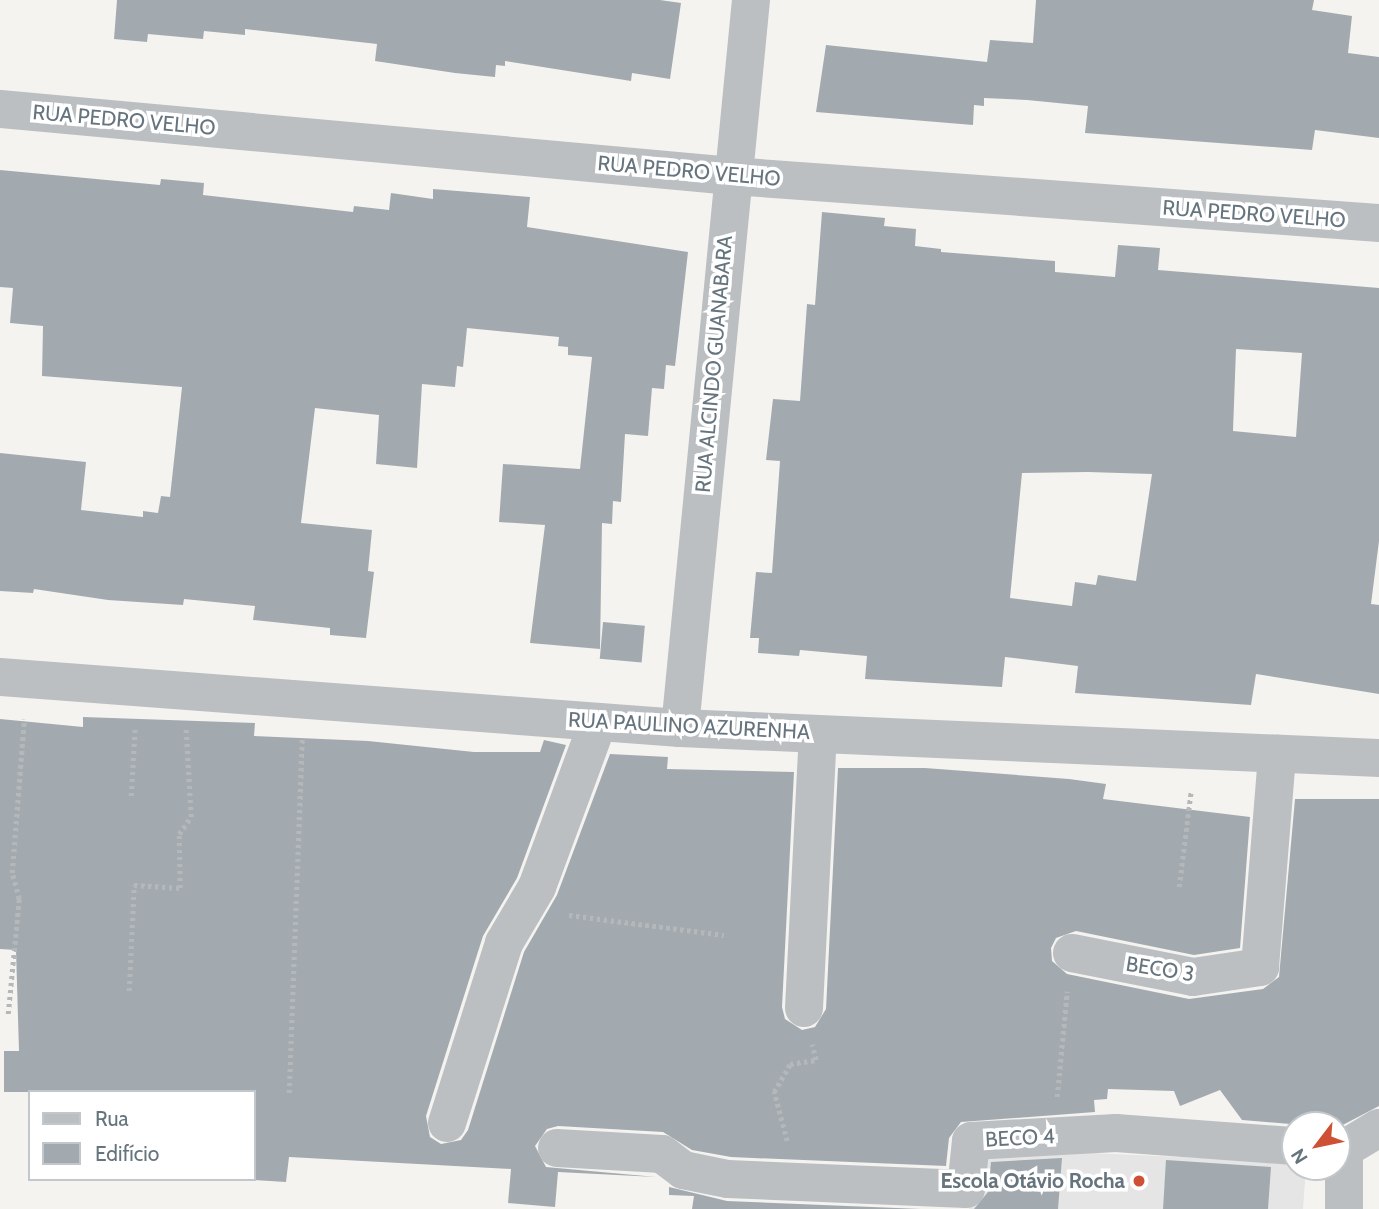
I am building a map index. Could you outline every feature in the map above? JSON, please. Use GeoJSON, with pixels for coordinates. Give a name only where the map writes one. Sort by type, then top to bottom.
{"type":"FeatureCollection","features":[{"type":"Feature","properties":{"kind":"street","name":"RUA ALCINDO GUANABARA"},"geometry":{"type":"LineString","coordinates":[[680,728],[751,0]]}},
{"type":"Feature","properties":{"kind":"street","name":"RUA PEDRO VELHO"},"geometry":{"type":"LineString","coordinates":[[0,109],[732,176],[1379,223]]}},
{"type":"Feature","properties":{"kind":"street","name":"RUA PAULINO AZURENHA"},"geometry":{"type":"LineString","coordinates":[[14,678],[680,728],[1379,758]]}},
{"type":"Feature","properties":{"kind":"street"},"geometry":{"type":"LineString","coordinates":[[447,1123],[504,943],[526,907],[561,828],[598,722]]}},
{"type":"Feature","properties":{"kind":"street"},"geometry":{"type":"LineString","coordinates":[[804,1008],[818,734]]}},
{"type":"Feature","properties":{"kind":"street","name":"BECO 3"},"geometry":{"type":"LineString","coordinates":[[1072,953],[1193,977],[1260,967],[1277,754]]}},
{"type":"Feature","properties":{"kind":"street"},"geometry":{"type":"LineString","coordinates":[[1351,1143],[1379,1128]]}},
{"type":"Feature","properties":{"kind":"street","name":"BECO 4"},"geometry":{"type":"LineString","coordinates":[[556,1147],[662,1154],[683,1170],[728,1179],[966,1189],[971,1141],[1116,1133],[1281,1145]]}},
{"type":"Feature","properties":{"kind":"street"},"geometry":{"type":"LineString","coordinates":[[1342,1181],[1344,1209]]}},
{"type":"Feature","properties":{"kind":"path"},"geometry":{"type":"LineString","coordinates":[[8,1014],[19,899],[12,873],[16,804],[14,678]]}},
{"type":"Feature","properties":{"kind":"path"},"geometry":{"type":"LineString","coordinates":[[131,796],[137,688]]}},
{"type":"Feature","properties":{"kind":"path"},"geometry":{"type":"LineString","coordinates":[[129,991],[134,885],[180,888],[179,834],[191,817],[191,779],[185,772],[187,691]]}},
{"type":"Feature","properties":{"kind":"path"},"geometry":{"type":"LineString","coordinates":[[289,1093],[303,700]]}},
{"type":"Feature","properties":{"kind":"path"},"geometry":{"type":"LineString","coordinates":[[1179,887],[1196,750]]}},
{"type":"Feature","properties":{"kind":"path"},"geometry":{"type":"LineString","coordinates":[[526,907],[633,926],[724,935]]}},
{"type":"Feature","properties":{"kind":"path"},"geometry":{"type":"LineString","coordinates":[[1055,1136],[1072,953]]}},
{"type":"Feature","properties":{"kind":"path"},"geometry":{"type":"LineString","coordinates":[[788,1180],[786,1134],[775,1091],[790,1064],[816,1060],[804,1008]]}},
{"type":"Feature","properties":{"kind":"shaded area","name":"Escola Otávio Rocha"},"geometry":{"type":"Polygon","coordinates":[[[977,1148],[1281,1161],[1281,1181],[1305,1181],[1303,1209],[969,1209],[977,1148]]]}},
{"type":"Feature","properties":{"kind":"building"},"geometry":{"type":"Polygon","coordinates":[[[117,0],[660,0],[681,3],[670,79],[632,73],[631,81],[505,61],[505,66],[496,65],[495,77],[455,73],[375,61],[377,44],[245,29],[245,35],[204,31],[203,39],[148,34],[147,42],[114,39],[117,0]]]}},
{"type":"Feature","properties":{"kind":"building"},"geometry":{"type":"Polygon","coordinates":[[[1036,0],[1314,0],[1312,10],[1352,16],[1348,53],[1379,57],[1379,138],[1315,130],[1312,150],[1085,133],[1088,106],[984,98],[984,106],[974,105],[973,125],[816,112],[826,45],[987,62],[990,40],[1033,43],[1036,0]]]}},
{"type":"Feature","properties":{"kind":"building"},"geometry":{"type":"Polygon","coordinates":[[[0,170],[160,185],[161,179],[204,183],[203,195],[353,212],[354,206],[389,210],[391,193],[433,199],[433,189],[530,197],[527,227],[688,252],[675,366],[666,365],[664,389],[652,388],[648,436],[625,434],[621,502],[613,501],[612,524],[602,523],[600,649],[530,643],[545,525],[499,522],[503,464],[580,469],[592,357],[568,355],[568,347],[558,346],[559,337],[467,328],[463,367],[457,366],[455,387],[422,384],[417,468],[376,464],[379,415],[315,408],[301,523],[372,530],[368,571],[374,572],[366,638],[330,635],[330,628],[253,620],[255,606],[184,599],[183,605],[108,600],[34,589],[33,593],[0,591],[0,453],[86,462],[81,510],[143,517],[143,511],[158,513],[161,496],[170,497],[182,387],[42,376],[43,326],[10,323],[13,288],[0,287],[0,170]]]}},
{"type":"Feature","properties":{"kind":"building"},"geometry":{"type":"Polygon","coordinates":[[[822,212],[885,218],[884,226],[916,229],[915,246],[941,249],[941,252],[1055,261],[1055,272],[1115,277],[1118,245],[1160,248],[1158,270],[1379,288],[1379,541],[1371,604],[1379,605],[1379,694],[1256,674],[1251,705],[1075,693],[1078,666],[1005,657],[1002,687],[865,679],[867,656],[800,650],[799,656],[758,653],[759,638],[750,638],[756,572],[772,573],[780,461],[766,460],[773,399],[800,401],[807,304],[815,305],[822,212]],[[1236,349],[1233,431],[1296,437],[1302,353],[1236,349]],[[1022,473],[1010,598],[1072,606],[1075,582],[1096,585],[1098,575],[1136,581],[1152,474],[1022,473]]]}},
{"type":"Feature","properties":{"kind":"building"},"geometry":{"type":"Polygon","coordinates":[[[603,622],[645,626],[642,663],[600,659],[603,622]]]}},
{"type":"Feature","properties":{"kind":"building"},"geometry":{"type":"Polygon","coordinates":[[[83,717],[255,723],[254,736],[368,741],[474,752],[540,752],[544,740],[566,745],[517,878],[483,936],[426,1116],[430,1137],[441,1144],[461,1140],[468,1130],[524,952],[557,895],[610,754],[668,757],[667,769],[794,772],[782,1007],[785,1019],[802,1030],[815,1027],[826,1009],[838,768],[925,768],[1069,779],[1106,784],[1103,799],[1250,817],[1240,948],[1194,955],[1076,931],[1056,938],[1051,948],[1052,961],[1067,974],[1189,999],[1263,989],[1279,977],[1295,799],[1379,799],[1379,1106],[1351,1121],[1351,1111],[1281,1111],[1281,1123],[1242,1120],[1220,1090],[1180,1106],[1174,1091],[1108,1089],[1107,1099],[1094,1100],[1095,1112],[961,1122],[949,1138],[946,1166],[731,1157],[692,1150],[663,1132],[558,1126],[547,1129],[535,1146],[546,1167],[656,1177],[558,1172],[555,1207],[508,1203],[511,1169],[289,1157],[286,1182],[256,1180],[256,1090],[4,1092],[4,1051],[19,1051],[16,950],[0,949],[0,719],[83,727],[83,717]]]}},
{"type":"Feature","properties":{"kind":"building"},"geometry":{"type":"Polygon","coordinates":[[[1062,1158],[1058,1209],[974,1209],[988,1192],[991,1162],[1062,1158]]]}},
{"type":"Feature","properties":{"kind":"building"},"geometry":{"type":"Polygon","coordinates":[[[1166,1160],[1271,1167],[1268,1209],[1163,1209],[1166,1160]]]}},
{"type":"Feature","properties":{"kind":"building"},"geometry":{"type":"Polygon","coordinates":[[[669,1187],[727,1201],[921,1209],[692,1209],[694,1196],[669,1195],[669,1187]]]}},
{"type":"Feature","properties":{"kind":"place","name":"Escola Otávio Rocha"},"geometry":{"type":"Point","coordinates":[1139,1181]}}]}
